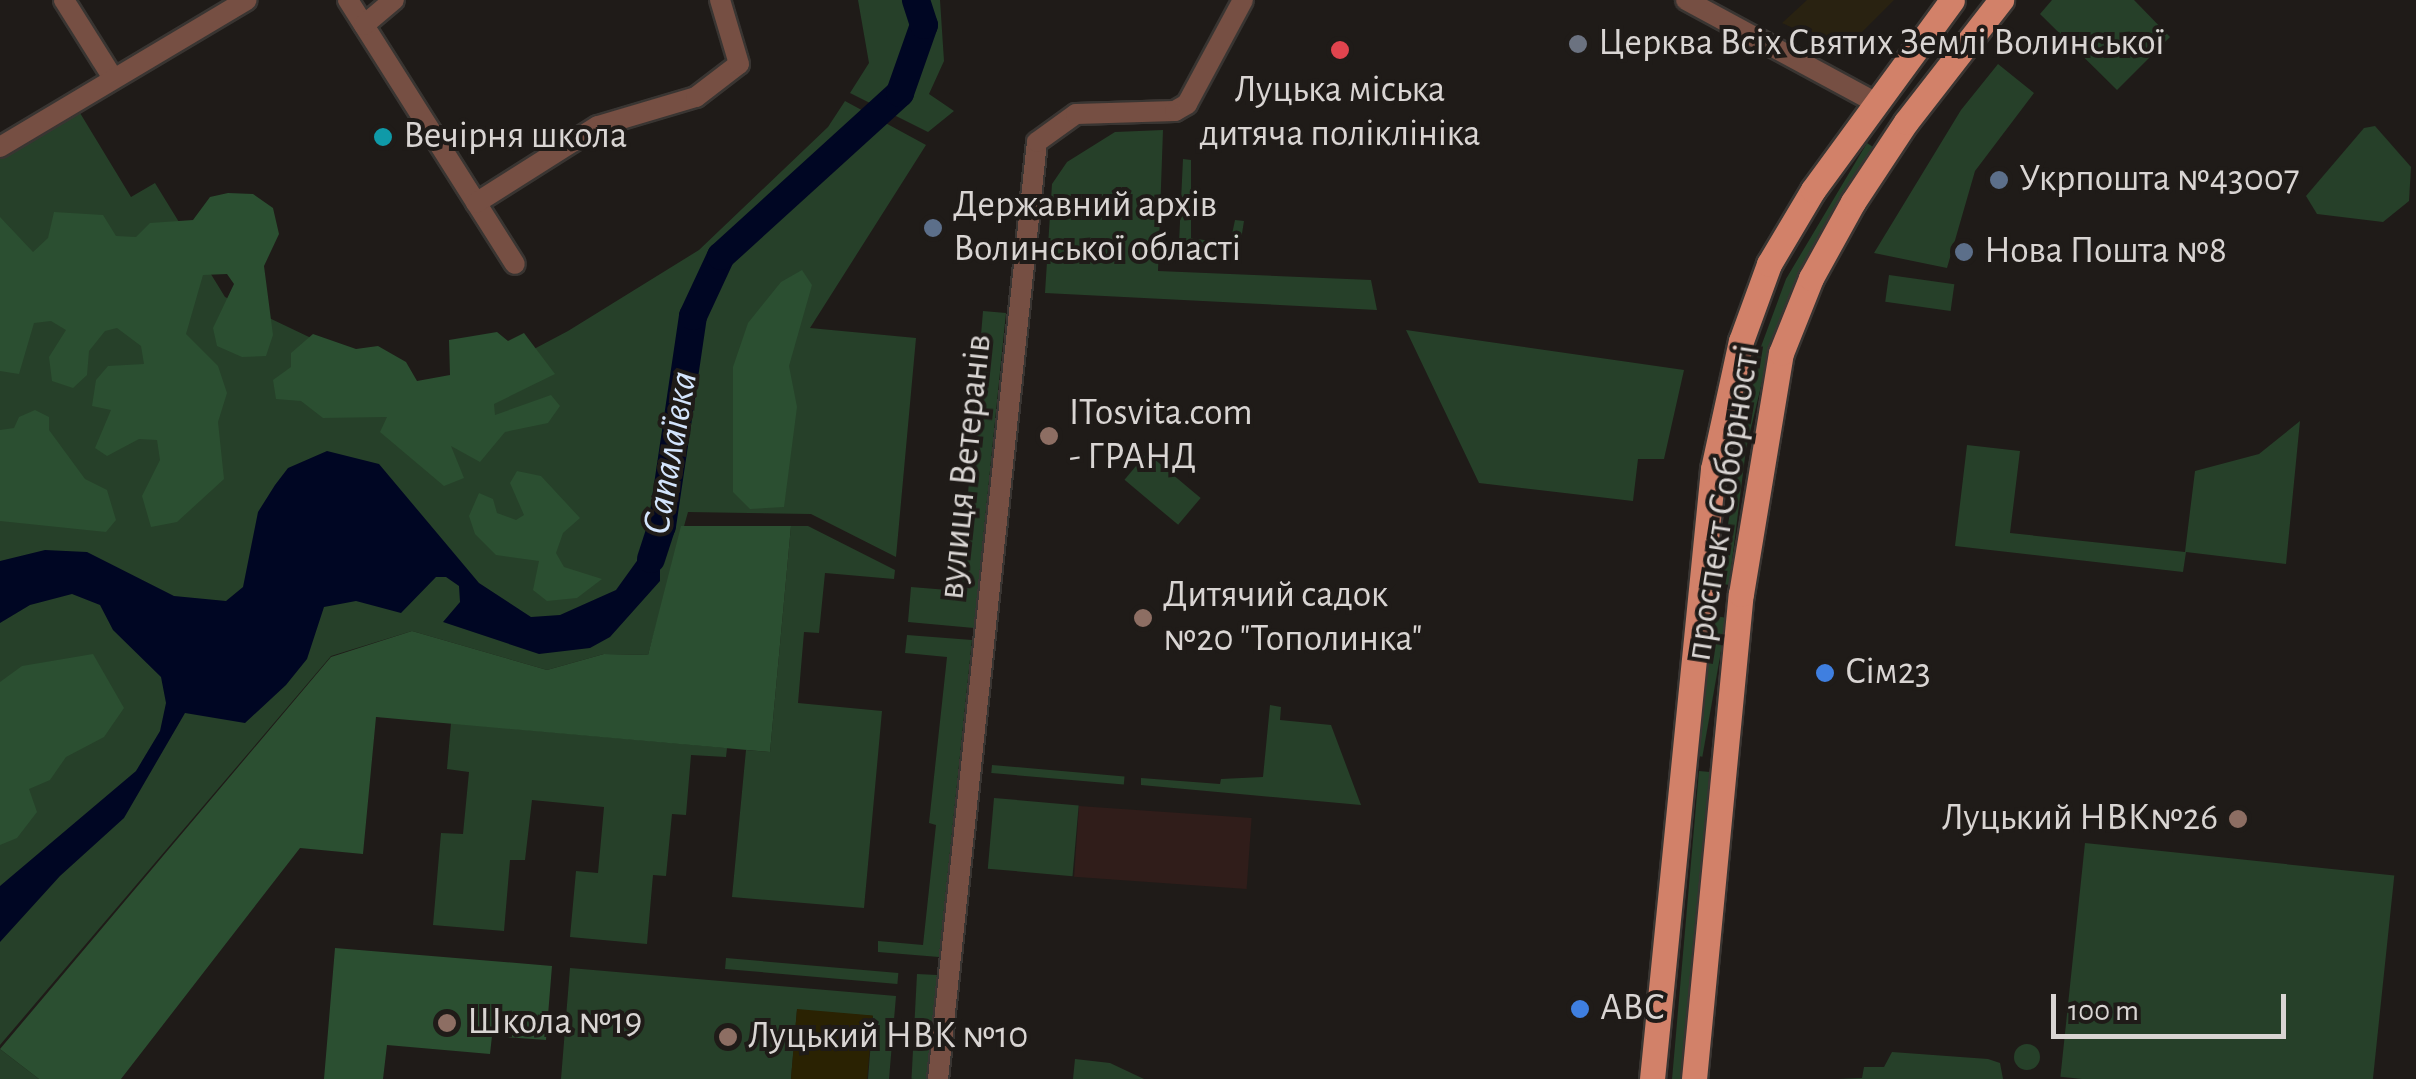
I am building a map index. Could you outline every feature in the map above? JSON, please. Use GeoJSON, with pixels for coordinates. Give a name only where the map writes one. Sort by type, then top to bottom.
{"type":"FeatureCollection","features":[{"type":"Feature","properties":{"kind":"main road","name":"проспект Соборності"},"geometry":{"type":"LineString","coordinates":[[1652,1079],[1713,469],[1741,341],[1769,264],[1875,102],[1952,0]]}},
{"type":"Feature","properties":{"kind":"main road","name":"проспект Соборності"},"geometry":{"type":"LineString","coordinates":[[1694,1079],[1741,594],[1781,353],[1811,278],[1906,122],[2001,0]]}},
{"type":"Feature","properties":{"kind":"main road"},"geometry":{"type":"LineString","coordinates":[[1875,102],[1906,122]]}},
{"type":"Feature","properties":{"kind":"main road"},"geometry":{"type":"LineString","coordinates":[[1702,588],[1741,594]]}},
{"type":"Feature","properties":{"kind":"street"},"geometry":{"type":"LineString","coordinates":[[64,0],[113,78]]}},
{"type":"Feature","properties":{"kind":"street"},"geometry":{"type":"LineString","coordinates":[[0,146],[247,0]]}},
{"type":"Feature","properties":{"kind":"street"},"geometry":{"type":"LineString","coordinates":[[348,0],[515,264]]}},
{"type":"Feature","properties":{"kind":"street"},"geometry":{"type":"LineString","coordinates":[[364,26],[394,0]]}},
{"type":"Feature","properties":{"kind":"street"},"geometry":{"type":"LineString","coordinates":[[476,203],[598,126],[696,97],[739,64],[720,0]]}},
{"type":"Feature","properties":{"kind":"street","name":"вулиця Ветеранів"},"geometry":{"type":"LineString","coordinates":[[938,1079],[1037,142],[1076,114],[1176,111],[1187,104],[1243,0]]}},
{"type":"Feature","properties":{"kind":"street"},"geometry":{"type":"LineString","coordinates":[[1686,0],[1875,102]]}},
{"type":"Feature","properties":{"kind":"shaded area"},"geometry":{"type":"Polygon","coordinates":[[[1807,0],[1894,0],[1843,51],[1782,23],[1807,0]]]}},
{"type":"Feature","properties":{"kind":"shaded area"},"geometry":{"type":"Polygon","coordinates":[[[1079,806],[1252,818],[1247,889],[1074,877],[1079,806]]]}},
{"type":"Feature","properties":{"kind":"green space"},"geometry":{"type":"Polygon","coordinates":[[[858,0],[940,0],[944,61],[929,94],[954,111],[928,132],[850,93],[869,63],[858,0]]]}},
{"type":"Feature","properties":{"kind":"green space"},"geometry":{"type":"Polygon","coordinates":[[[2052,0],[2134,0],[2170,37],[2117,90],[2040,14],[2052,0]]]}},
{"type":"Feature","properties":{"kind":"green space"},"geometry":{"type":"Polygon","coordinates":[[[1998,64],[2034,93],[1975,171],[1947,268],[1874,253],[1961,110],[1998,64]]]}},
{"type":"Feature","properties":{"kind":"green space"},"geometry":{"type":"Polygon","coordinates":[[[845,101],[926,145],[810,328],[916,338],[896,557],[811,514],[688,512],[648,655],[604,654],[547,670],[412,631],[331,656],[0,1045],[0,154],[77,108],[131,197],[155,183],[225,297],[439,399],[568,331],[699,250],[828,127],[845,101]]]}},
{"type":"Feature","properties":{"kind":"green space"},"geometry":{"type":"Polygon","coordinates":[[[2375,126],[2411,167],[2409,201],[2383,222],[2317,214],[2306,196],[2364,128],[2375,126]]]}},
{"type":"Feature","properties":{"kind":"green space"},"geometry":{"type":"Polygon","coordinates":[[[1163,130],[1158,271],[1371,280],[1377,310],[1045,293],[1052,184],[1067,162],[1115,132],[1163,130]]]}},
{"type":"Feature","properties":{"kind":"green space"},"geometry":{"type":"Polygon","coordinates":[[[1867,143],[1876,149],[1767,361],[1746,449],[1729,585],[1718,583],[1756,360],[1786,279],[1867,143]]]}},
{"type":"Feature","properties":{"kind":"green space"},"geometry":{"type":"Polygon","coordinates":[[[1183,159],[1191,160],[1191,238],[1230,244],[1235,220],[1244,221],[1240,246],[1179,243],[1183,159]]]}},
{"type":"Feature","properties":{"kind":"green space"},"geometry":{"type":"Polygon","coordinates":[[[253,194],[273,208],[279,234],[264,266],[273,335],[266,356],[242,357],[217,346],[213,328],[234,284],[227,274],[203,275],[186,334],[218,366],[227,393],[218,422],[224,479],[177,522],[151,527],[142,496],[160,460],[157,440],[139,439],[107,456],[95,448],[111,410],[92,406],[96,380],[108,366],[144,364],[141,346],[117,328],[105,331],[89,351],[87,375],[73,388],[52,381],[49,357],[66,330],[51,321],[34,323],[19,374],[0,371],[0,217],[33,252],[48,238],[54,212],[103,215],[116,236],[136,237],[150,223],[193,220],[210,197],[253,194]]]}},
{"type":"Feature","properties":{"kind":"green space"},"geometry":{"type":"Polygon","coordinates":[[[802,270],[812,285],[789,366],[797,407],[784,507],[750,509],[733,492],[733,367],[748,323],[781,282],[802,270]]]}},
{"type":"Feature","properties":{"kind":"green space"},"geometry":{"type":"Polygon","coordinates":[[[1889,275],[1954,284],[1951,311],[1885,302],[1889,275]]]}},
{"type":"Feature","properties":{"kind":"green space"},"geometry":{"type":"Polygon","coordinates":[[[983,311],[1006,313],[974,628],[908,622],[911,587],[960,591],[983,311]]]}},
{"type":"Feature","properties":{"kind":"green space"},"geometry":{"type":"Polygon","coordinates":[[[1406,330],[1684,370],[1664,459],[1638,459],[1633,501],[1479,483],[1406,330]]]}},
{"type":"Feature","properties":{"kind":"green space"},"geometry":{"type":"Polygon","coordinates":[[[497,332],[508,341],[524,333],[555,374],[494,404],[495,415],[551,395],[560,406],[548,423],[505,432],[480,462],[451,446],[464,478],[444,486],[380,432],[387,417],[323,418],[301,401],[276,399],[273,380],[291,367],[291,353],[313,334],[356,349],[378,346],[406,362],[417,381],[450,375],[449,340],[497,332]]]}},
{"type":"Feature","properties":{"kind":"green space"},"geometry":{"type":"Polygon","coordinates":[[[35,410],[49,417],[49,430],[85,479],[107,490],[116,520],[106,532],[0,521],[0,430],[14,428],[19,417],[35,410]]]}},
{"type":"Feature","properties":{"kind":"green space"},"geometry":{"type":"Polygon","coordinates":[[[2300,421],[2286,564],[2186,552],[2183,572],[1955,546],[1967,445],[2020,451],[2010,533],[2185,552],[2195,471],[2259,454],[2300,421]]]}},
{"type":"Feature","properties":{"kind":"green space"},"geometry":{"type":"Polygon","coordinates":[[[1147,453],[1201,498],[1178,525],[1125,480],[1147,453]]]}},
{"type":"Feature","properties":{"kind":"green space"},"geometry":{"type":"Polygon","coordinates":[[[517,471],[541,476],[580,518],[563,533],[556,553],[564,567],[602,579],[577,598],[547,601],[533,590],[539,561],[496,555],[475,534],[469,516],[479,493],[493,499],[497,513],[516,520],[524,515],[510,483],[517,471]]]}},
{"type":"Feature","properties":{"kind":"green space"},"geometry":{"type":"Polygon","coordinates":[[[681,526],[791,526],[770,752],[376,717],[363,854],[300,848],[121,1079],[39,1079],[0,1049],[331,657],[412,631],[547,670],[604,654],[648,655],[681,526]]]}},
{"type":"Feature","properties":{"kind":"green space"},"geometry":{"type":"Polygon","coordinates":[[[791,526],[808,526],[895,570],[894,579],[825,573],[819,633],[804,632],[798,703],[882,711],[864,908],[732,897],[746,750],[770,752],[791,526]]]}},
{"type":"Feature","properties":{"kind":"green space"},"geometry":{"type":"Polygon","coordinates":[[[1716,616],[1727,618],[1702,757],[1692,755],[1716,616]]]}},
{"type":"Feature","properties":{"kind":"green space"},"geometry":{"type":"Polygon","coordinates":[[[907,635],[972,640],[939,957],[878,952],[878,941],[923,945],[936,825],[929,823],[947,657],[905,653],[907,635]]]}},
{"type":"Feature","properties":{"kind":"green space"},"geometry":{"type":"Polygon","coordinates":[[[93,654],[124,708],[104,737],[66,757],[50,780],[29,789],[37,812],[17,838],[0,845],[0,682],[22,666],[93,654]]]}},
{"type":"Feature","properties":{"kind":"green space"},"geometry":{"type":"Polygon","coordinates":[[[1270,705],[1281,707],[1280,720],[1331,725],[1361,805],[1141,785],[1141,778],[1220,784],[1221,779],[1263,777],[1270,705]]]}},
{"type":"Feature","properties":{"kind":"green space"},"geometry":{"type":"Polygon","coordinates":[[[451,723],[727,748],[726,757],[691,755],[686,815],[672,814],[666,876],[653,875],[647,944],[570,937],[576,871],[598,873],[604,807],[532,800],[525,860],[510,860],[504,931],[433,925],[441,833],[463,834],[469,772],[447,769],[451,723]]]}},
{"type":"Feature","properties":{"kind":"green space"},"geometry":{"type":"Polygon","coordinates":[[[992,765],[1124,777],[1124,785],[991,773],[992,765]]]}},
{"type":"Feature","properties":{"kind":"green space"},"geometry":{"type":"Polygon","coordinates":[[[1699,771],[1710,772],[1683,1079],[1672,1079],[1699,771]]]}},
{"type":"Feature","properties":{"kind":"green space"},"geometry":{"type":"Polygon","coordinates":[[[994,798],[1079,805],[1072,876],[988,869],[994,798]]]}},
{"type":"Feature","properties":{"kind":"green space"},"geometry":{"type":"Polygon","coordinates":[[[2085,843],[2394,876],[2373,1079],[2060,1077],[2085,843]]]}},
{"type":"Feature","properties":{"kind":"green space","name":"Школа №19"},"geometry":{"type":"Polygon","coordinates":[[[335,948],[552,966],[546,1040],[492,1036],[490,1054],[387,1045],[383,1079],[324,1079],[335,948]]]}},
{"type":"Feature","properties":{"kind":"green space"},"geometry":{"type":"Polygon","coordinates":[[[726,958],[898,973],[897,984],[725,969],[726,958]]]}},
{"type":"Feature","properties":{"kind":"green space","name":"Луцький НВК №10"},"geometry":{"type":"Polygon","coordinates":[[[570,968],[896,996],[889,1079],[868,1079],[873,1016],[797,1010],[791,1079],[561,1079],[570,968]]]}},
{"type":"Feature","properties":{"kind":"green space"},"geometry":{"type":"Polygon","coordinates":[[[917,974],[937,975],[932,1079],[912,1079],[917,974]]]}},
{"type":"Feature","properties":{"kind":"green space"},"geometry":{"type":"Polygon","coordinates":[[[2027,1044],[2036,1048],[2040,1057],[2036,1066],[2027,1070],[2018,1066],[2014,1057],[2018,1048],[2027,1044]]]}},
{"type":"Feature","properties":{"kind":"green space"},"geometry":{"type":"Polygon","coordinates":[[[0,1049],[39,1079],[0,1079],[0,1049]]]}},
{"type":"Feature","properties":{"kind":"green space"},"geometry":{"type":"Polygon","coordinates":[[[1892,1052],[1988,1059],[2000,1063],[2003,1079],[1838,1079],[1862,1078],[1864,1067],[1884,1067],[1892,1052]]]}},
{"type":"Feature","properties":{"kind":"green space"},"geometry":{"type":"Polygon","coordinates":[[[1075,1059],[1110,1063],[1144,1079],[1073,1079],[1075,1059]]]}},
{"type":"Feature","properties":{"kind":"sand"},"geometry":{"type":"Polygon","coordinates":[[[797,1009],[873,1016],[867,1079],[791,1079],[797,1009]]]}},
{"type":"Feature","properties":{"kind":"water"},"geometry":{"type":"Polygon","coordinates":[[[327,451],[379,464],[479,583],[531,617],[560,615],[616,590],[662,526],[674,533],[660,558],[660,581],[610,637],[590,648],[539,654],[443,622],[460,602],[459,586],[446,577],[436,577],[401,613],[356,601],[324,607],[307,659],[286,685],[245,723],[185,713],[124,818],[60,876],[0,942],[0,886],[136,771],[160,731],[166,703],[161,677],[113,630],[100,605],[72,594],[30,605],[0,623],[0,561],[45,550],[87,552],[174,596],[226,601],[243,587],[258,512],[275,485],[288,468],[327,451]]]}},
{"type":"Feature","properties":{"kind":"waterway","name":"Сапалаївка"},"geometry":{"type":"LineString","coordinates":[[651,559],[662,526],[693,316],[721,256],[900,93],[924,25],[916,0]]}},
{"type":"Feature","properties":{"kind":"place","name":"Церква Всіх Святих Землі Волинської"},"geometry":{"type":"Point","coordinates":[1578,44]}},
{"type":"Feature","properties":{"kind":"place","name":"Луцька міська дитяча поліклініка"},"geometry":{"type":"Point","coordinates":[1340,50]}},
{"type":"Feature","properties":{"kind":"place","name":"Вечірня школа"},"geometry":{"type":"Point","coordinates":[383,137]}},
{"type":"Feature","properties":{"kind":"place","name":"Укрпошта №43007"},"geometry":{"type":"Point","coordinates":[1999,180]}},
{"type":"Feature","properties":{"kind":"place","name":"Державний архів Волинської області"},"geometry":{"type":"Point","coordinates":[933,228]}},
{"type":"Feature","properties":{"kind":"place","name":"Нова Пошта №8"},"geometry":{"type":"Point","coordinates":[1964,252]}},
{"type":"Feature","properties":{"kind":"place","name":"ITosvita.com - ГРАНД"},"geometry":{"type":"Point","coordinates":[1049,436]}},
{"type":"Feature","properties":{"kind":"place","name":"Дитячий садок №20 \"Тополинка\""},"geometry":{"type":"Point","coordinates":[1143,618]}},
{"type":"Feature","properties":{"kind":"place","name":"Сім23"},"geometry":{"type":"Point","coordinates":[1825,673]}},
{"type":"Feature","properties":{"kind":"place","name":"Луцький НВК№26"},"geometry":{"type":"Point","coordinates":[2238,819]}},
{"type":"Feature","properties":{"kind":"place","name":"АВС"},"geometry":{"type":"Point","coordinates":[1580,1009]}},
{"type":"Feature","properties":{"kind":"place","name":"Школа №19"},"geometry":{"type":"Point","coordinates":[447,1023]}},
{"type":"Feature","properties":{"kind":"place","name":"Луцький НВК №10"},"geometry":{"type":"Point","coordinates":[728,1037]}}]}
